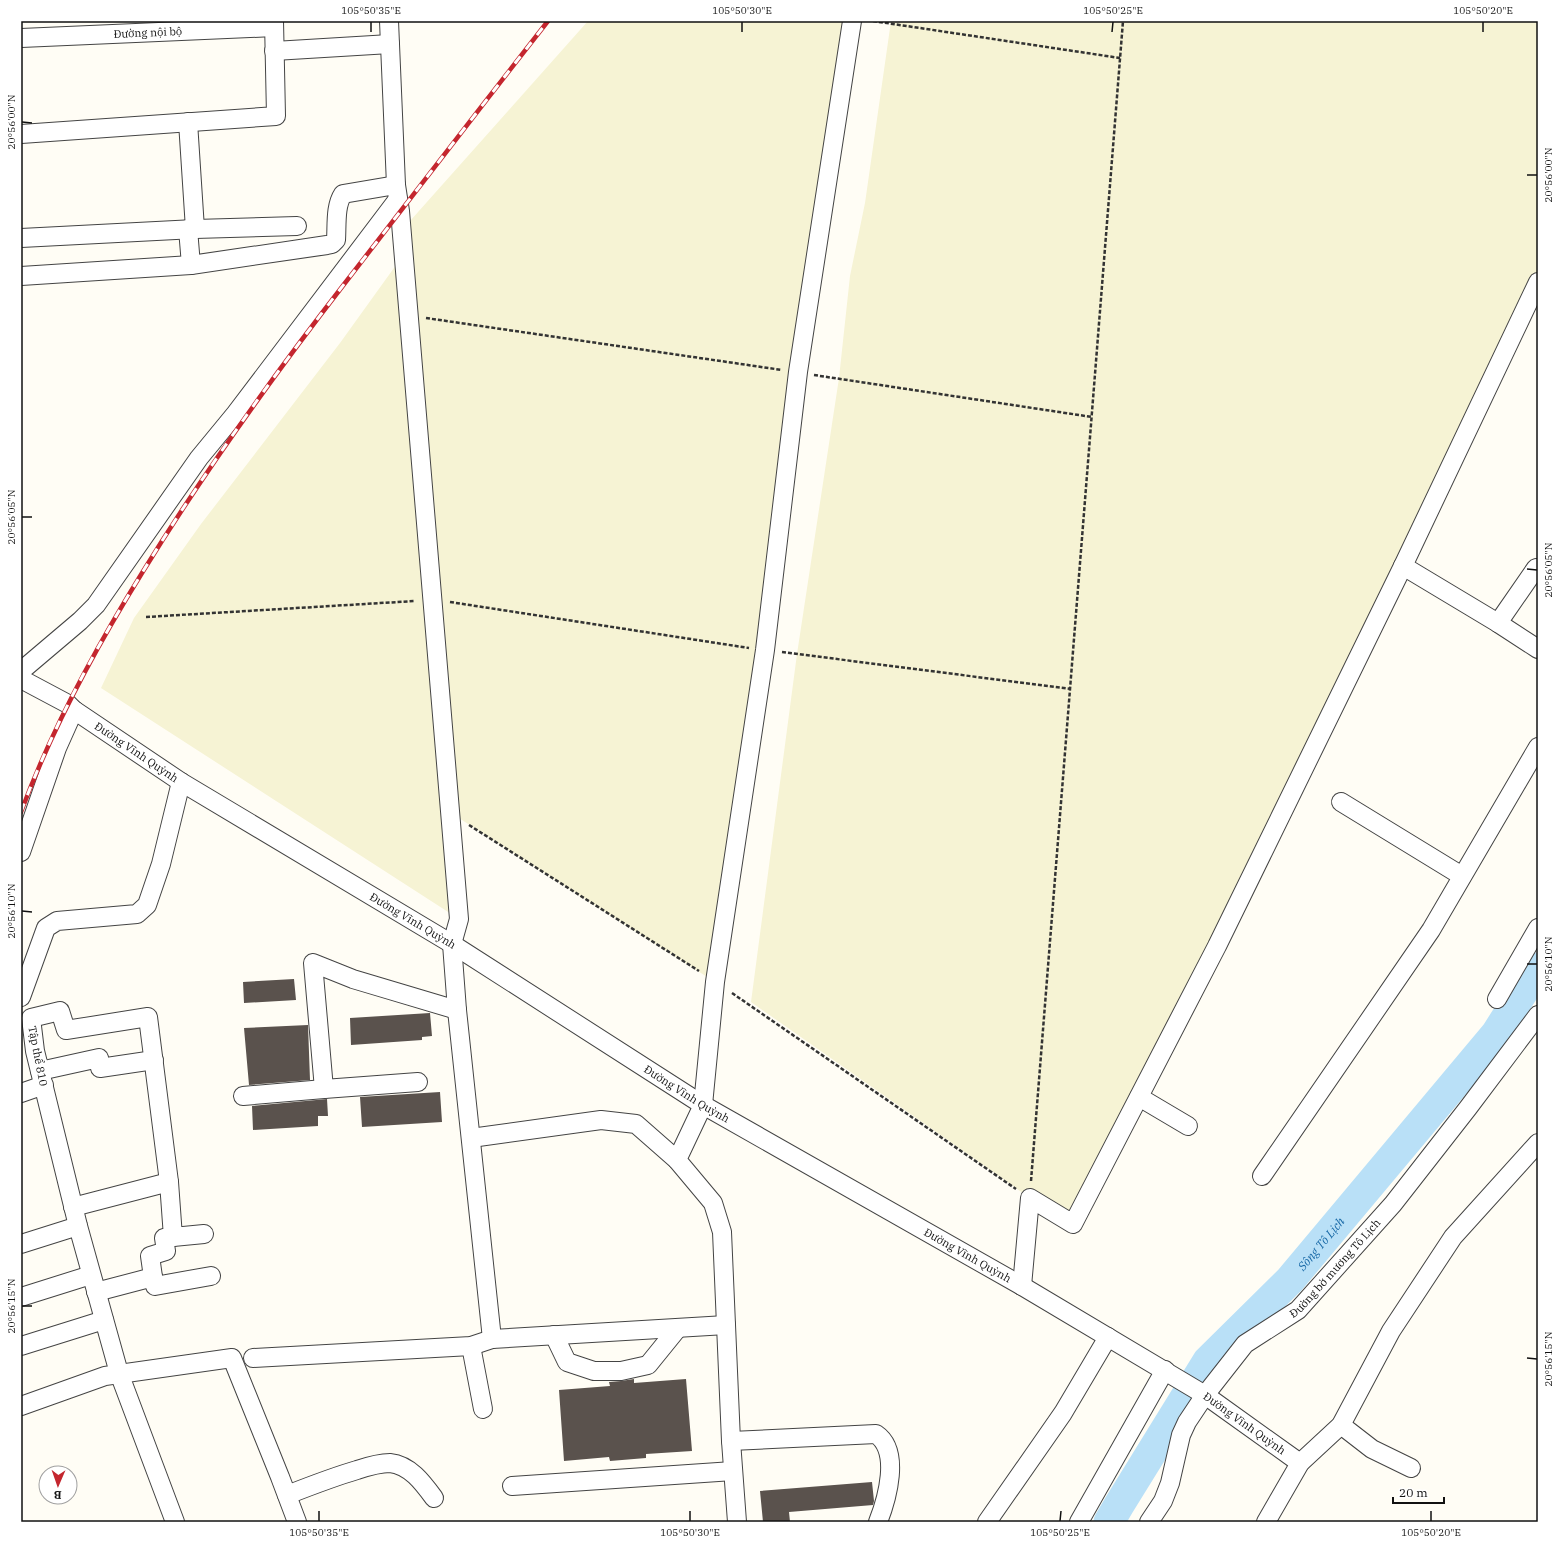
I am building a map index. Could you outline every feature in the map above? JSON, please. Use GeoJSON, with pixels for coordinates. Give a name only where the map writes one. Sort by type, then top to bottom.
{"type":"FeatureCollection","features":[{"type":"Feature","properties":{"kind":"street"},"geometry":{"type":"LineString","coordinates":[[389,21],[397,192],[459,919],[452,944],[457,1010],[492,1339]]}},
{"type":"Feature","properties":{"kind":"street"},"geometry":{"type":"LineString","coordinates":[[677,1160],[703,1105],[715,982],[765,650],[798,372],[852,21]]}},
{"type":"Feature","properties":{"kind":"street"},"geometry":{"type":"LineString","coordinates":[[21,134],[276,116],[274,24]]}},
{"type":"Feature","properties":{"kind":"street","name":"Đường nội bộ"},"geometry":{"type":"LineString","coordinates":[[21,38],[274,24]]}},
{"type":"Feature","properties":{"kind":"street"},"geometry":{"type":"LineString","coordinates":[[274,50],[390,44]]}},
{"type":"Feature","properties":{"kind":"street"},"geometry":{"type":"LineString","coordinates":[[188,122],[191,266]]}},
{"type":"Feature","properties":{"kind":"street"},"geometry":{"type":"LineString","coordinates":[[21,276],[191,266],[332,244],[336,240],[337,212],[340,198],[343,194],[397,192]]}},
{"type":"Feature","properties":{"kind":"street"},"geometry":{"type":"LineString","coordinates":[[21,671],[80,621],[96,605],[199,458],[241,407],[397,192]]}},
{"type":"Feature","properties":{"kind":"street"},"geometry":{"type":"LineString","coordinates":[[21,238],[191,229],[297,226]]}},
{"type":"Feature","properties":{"kind":"street"},"geometry":{"type":"LineString","coordinates":[[1022,1286],[1030,1198],[1073,1224],[1217,946],[1403,566],[1538,282]]}},
{"type":"Feature","properties":{"kind":"street"},"geometry":{"type":"LineString","coordinates":[[1403,566],[1538,649]]}},
{"type":"Feature","properties":{"kind":"street"},"geometry":{"type":"LineString","coordinates":[[1498,623],[1536,568]]}},
{"type":"Feature","properties":{"kind":"street","name":"Đường Vĩnh Quỳnh"},"geometry":{"type":"LineString","coordinates":[[21,679],[68,704],[74,710],[181,782],[452,944],[703,1105],[1022,1286],[1202,1393],[1300,1463]]}},
{"type":"Feature","properties":{"kind":"street"},"geometry":{"type":"LineString","coordinates":[[21,852],[57,748],[74,710]]}},
{"type":"Feature","properties":{"kind":"street"},"geometry":{"type":"LineString","coordinates":[[1262,1176],[1431,930],[1538,747]]}},
{"type":"Feature","properties":{"kind":"street"},"geometry":{"type":"LineString","coordinates":[[21,997],[46,928],[57,921],[137,914],[148,905],[161,864],[181,782]]}},
{"type":"Feature","properties":{"kind":"street"},"geometry":{"type":"LineString","coordinates":[[1341,802],[1462,876]]}},
{"type":"Feature","properties":{"kind":"street"},"geometry":{"type":"LineString","coordinates":[[1497,999],[1538,928]]}},
{"type":"Feature","properties":{"kind":"street"},"geometry":{"type":"LineString","coordinates":[[324,1089],[313,963],[352,979],[457,1010]]}},
{"type":"Feature","properties":{"kind":"street","name":"Tập thể 810"},"geometry":{"type":"LineString","coordinates":[[173,1237],[169,1182],[148,1017],[66,1030],[60,1011],[31,1018],[35,1051],[91,1275],[119,1373],[175,1522]]}},
{"type":"Feature","properties":{"kind":"street","name":"Đường bờ mương Tô Lịch"},"geometry":{"type":"LineString","coordinates":[[1149,1522],[1164,1501],[1170,1483],[1181,1435],[1202,1393],[1245,1344],[1298,1310],[1393,1204],[1538,1015]]}},
{"type":"Feature","properties":{"kind":"street"},"geometry":{"type":"LineString","coordinates":[[21,1093],[42,1078],[99,1058],[100,1068],[154,1060]]}},
{"type":"Feature","properties":{"kind":"street"},"geometry":{"type":"LineString","coordinates":[[243,1096],[418,1082]]}},
{"type":"Feature","properties":{"kind":"street"},"geometry":{"type":"LineString","coordinates":[[1139,1097],[1188,1126]]}},
{"type":"Feature","properties":{"kind":"street"},"geometry":{"type":"LineString","coordinates":[[471,1138],[601,1120],[636,1124],[677,1160],[713,1203],[722,1232],[731,1441],[737,1522]]}},
{"type":"Feature","properties":{"kind":"street"},"geometry":{"type":"LineString","coordinates":[[1266,1522],[1300,1463],[1342,1425],[1391,1331],[1453,1237],[1538,1143]]}},
{"type":"Feature","properties":{"kind":"street"},"geometry":{"type":"LineString","coordinates":[[73,1207],[169,1182]]}},
{"type":"Feature","properties":{"kind":"street"},"geometry":{"type":"LineString","coordinates":[[21,1244],[78,1226]]}},
{"type":"Feature","properties":{"kind":"street"},"geometry":{"type":"LineString","coordinates":[[204,1234],[164,1238],[166,1252],[150,1256],[153,1277],[155,1286],[211,1276]]}},
{"type":"Feature","properties":{"kind":"street"},"geometry":{"type":"LineString","coordinates":[[21,1297],[91,1275]]}},
{"type":"Feature","properties":{"kind":"street"},"geometry":{"type":"LineString","coordinates":[[96,1292],[153,1277]]}},
{"type":"Feature","properties":{"kind":"street"},"geometry":{"type":"LineString","coordinates":[[21,1346],[104,1320]]}},
{"type":"Feature","properties":{"kind":"street"},"geometry":{"type":"LineString","coordinates":[[253,1358],[471,1346],[492,1339],[726,1325]]}},
{"type":"Feature","properties":{"kind":"street"},"geometry":{"type":"LineString","coordinates":[[554,1336],[567,1362],[594,1371],[622,1371],[648,1365],[678,1328]]}},
{"type":"Feature","properties":{"kind":"street"},"geometry":{"type":"LineString","coordinates":[[987,1522],[1063,1414],[1108,1337]]}},
{"type":"Feature","properties":{"kind":"street"},"geometry":{"type":"LineString","coordinates":[[471,1346],[483,1409]]}},
{"type":"Feature","properties":{"kind":"street"},"geometry":{"type":"LineString","coordinates":[[21,1406],[105,1376],[232,1358],[297,1522]]}},
{"type":"Feature","properties":{"kind":"street"},"geometry":{"type":"LineString","coordinates":[[1079,1522],[1168,1373]]}},
{"type":"Feature","properties":{"kind":"street"},"geometry":{"type":"LineString","coordinates":[[1342,1425],[1372,1449],[1411,1468]]}},
{"type":"Feature","properties":{"kind":"street"},"geometry":{"type":"LineString","coordinates":[[731,1441],[876,1434],[885,1442],[889,1460],[890,1480],[884,1506],[878,1522]]}},
{"type":"Feature","properties":{"kind":"street"},"geometry":{"type":"LineString","coordinates":[[287,1495],[341,1475],[368,1467],[389,1463],[410,1471],[422,1481],[434,1498]]}},
{"type":"Feature","properties":{"kind":"street"},"geometry":{"type":"LineString","coordinates":[[512,1486],[733,1471]]}},
{"type":"Feature","properties":{"kind":"path"},"geometry":{"type":"LineString","coordinates":[[873,21],[1120,58]]}},
{"type":"Feature","properties":{"kind":"path"},"geometry":{"type":"LineString","coordinates":[[450,812],[715,982],[1030,1198],[1123,21]]}},
{"type":"Feature","properties":{"kind":"path"},"geometry":{"type":"LineString","coordinates":[[408,315],[1092,417]]}},
{"type":"Feature","properties":{"kind":"path"},"geometry":{"type":"LineString","coordinates":[[146,617],[432,600]]}},
{"type":"Feature","properties":{"kind":"shaded area"},"geometry":{"type":"Polygon","coordinates":[[[588,21],[852,21],[715,982],[451,813],[459,919],[101,688],[134,618],[201,524],[340,343],[404,254],[402,230],[588,21]]]}},
{"type":"Feature","properties":{"kind":"shaded area"},"geometry":{"type":"Polygon","coordinates":[[[891,21],[1538,21],[1538,278],[1073,1224],[1030,1198],[751,1002],[797,654],[839,378],[850,276],[865,203],[891,21]]]}},
{"type":"Feature","properties":{"kind":"building"},"geometry":{"type":"Polygon","coordinates":[[[294,979],[296,1000],[244,1003],[243,982],[294,979]]]}},
{"type":"Feature","properties":{"kind":"building"},"geometry":{"type":"Polygon","coordinates":[[[430,1013],[432,1036],[422,1037],[422,1040],[351,1045],[350,1018],[430,1013]]]}},
{"type":"Feature","properties":{"kind":"building"},"geometry":{"type":"Polygon","coordinates":[[[308,1025],[310,1080],[249,1085],[244,1028],[308,1025]]]}},
{"type":"Feature","properties":{"kind":"building"},"geometry":{"type":"Polygon","coordinates":[[[440,1092],[442,1122],[362,1127],[360,1097],[440,1092]]]}},
{"type":"Feature","properties":{"kind":"building"},"geometry":{"type":"Polygon","coordinates":[[[327,1099],[328,1116],[318,1116],[318,1126],[253,1130],[252,1106],[327,1099]]]}},
{"type":"Feature","properties":{"kind":"building"},"geometry":{"type":"Polygon","coordinates":[[[634,1379],[634,1383],[686,1379],[692,1451],[646,1454],[646,1458],[610,1461],[609,1457],[564,1461],[559,1390],[610,1386],[609,1382],[634,1379]]]}},
{"type":"Feature","properties":{"kind":"building"},"geometry":{"type":"Polygon","coordinates":[[[872,1482],[873,1505],[789,1512],[790,1522],[763,1522],[760,1491],[872,1482]]]}},
{"type":"Feature","properties":{"kind":"waterway","name":"Sông Tô Lịch"},"geometry":{"type":"LineString","coordinates":[[1109,1522],[1208,1361],[1290,1280],[1496,1034],[1538,968]]}},
{"type":"Feature","properties":{"kind":"railway"},"geometry":{"type":"LineString","coordinates":[[21,812],[46,750],[91,660],[142,573],[214,461],[345,283],[548,21]]}}]}
